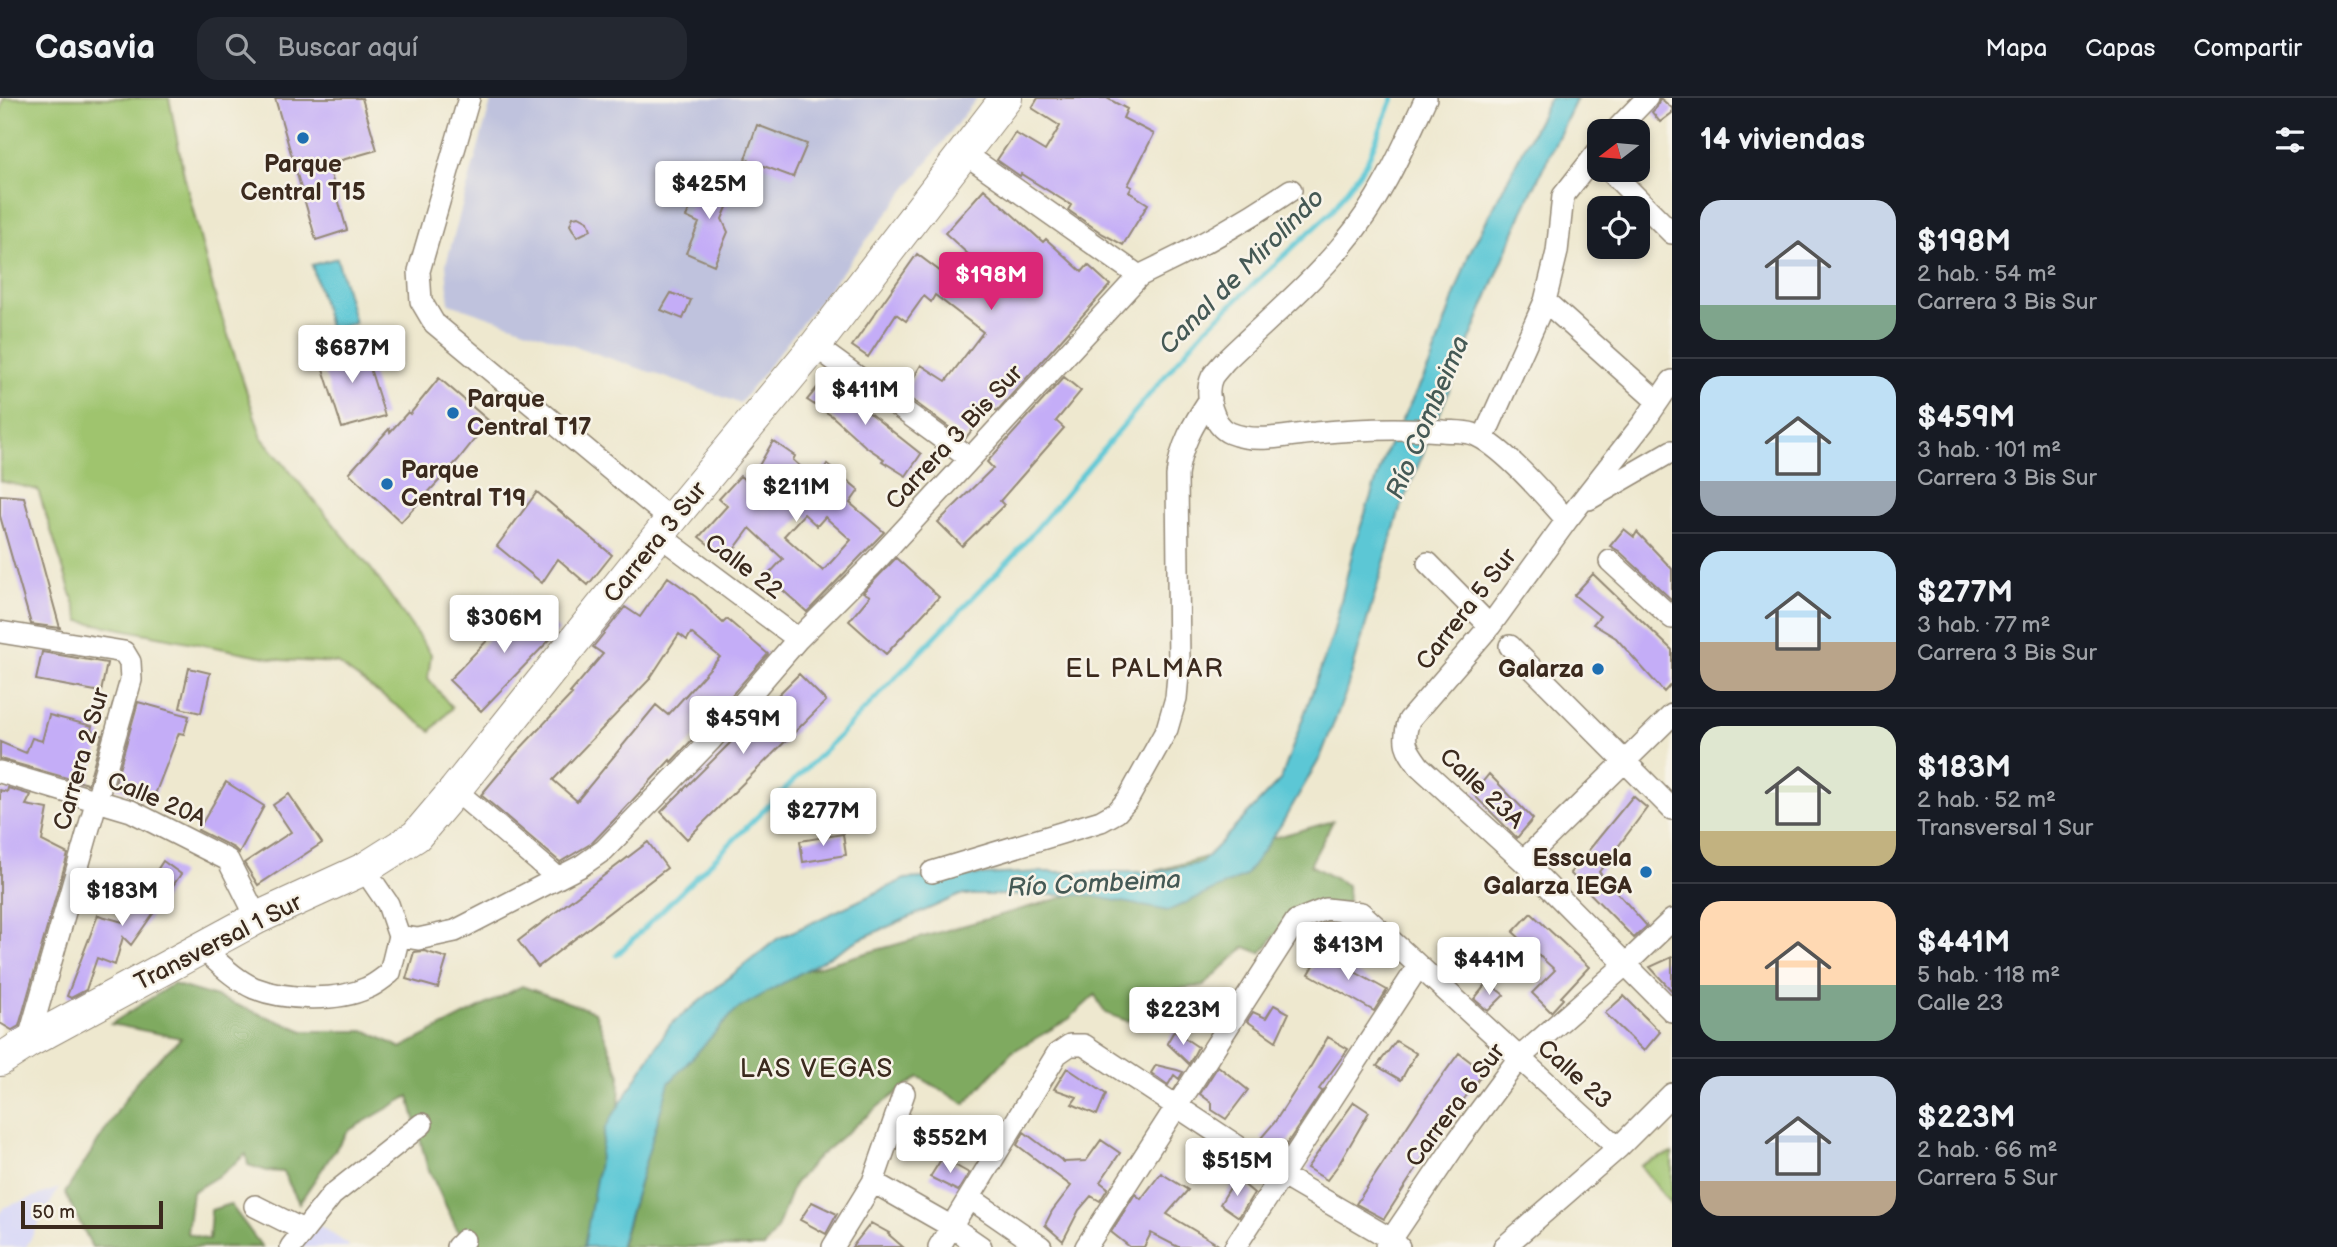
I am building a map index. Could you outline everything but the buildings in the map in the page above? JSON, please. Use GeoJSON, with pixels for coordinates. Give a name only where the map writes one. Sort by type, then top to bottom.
{"type":"FeatureCollection","features":[{"type":"Feature","properties":{"kind":"street","name":"Calle 22"},"geometry":{"type":"LineString","coordinates":[[469,98],[419,271],[421,301],[435,323],[665,528],[798,639]]}},
{"type":"Feature","properties":{"kind":"street","name":"Carrera 3 Sur"},"geometry":{"type":"LineString","coordinates":[[364,869],[416,836],[455,790],[815,346],[1006,98]]}},
{"type":"Feature","properties":{"kind":"street"},"geometry":{"type":"LineString","coordinates":[[1426,98],[1400,155],[1364,217],[1345,243],[1225,361],[1211,379],[1210,399],[1215,418],[1228,432],[1249,438],[1403,428],[1478,437],[1573,512]]}},
{"type":"Feature","properties":{"kind":"street"},"geometry":{"type":"LineString","coordinates":[[1627,119],[1647,98]]}},
{"type":"Feature","properties":{"kind":"street"},"geometry":{"type":"LineString","coordinates":[[964,153],[1139,276]]}},
{"type":"Feature","properties":{"kind":"street"},"geometry":{"type":"LineString","coordinates":[[1478,437],[1545,301],[1557,252],[1563,197],[1587,173]]}},
{"type":"Feature","properties":{"kind":"street"},"geometry":{"type":"LineString","coordinates":[[1623,182],[1672,233]]}},
{"type":"Feature","properties":{"kind":"street","name":"Carrera 3 Bis Sur"},"geometry":{"type":"LineString","coordinates":[[399,936],[418,939],[455,932],[581,866],[604,850],[711,740],[798,639],[872,566],[1139,276],[1253,216],[1291,190]]}},
{"type":"Feature","properties":{"kind":"street"},"geometry":{"type":"LineString","coordinates":[[1545,301],[1657,401]]}},
{"type":"Feature","properties":{"kind":"street"},"geometry":{"type":"LineString","coordinates":[[815,346],[969,458]]}},
{"type":"Feature","properties":{"kind":"street","name":"Carrera 5 Sur"},"geometry":{"type":"LineString","coordinates":[[1407,749],[1404,736],[1409,720],[1490,626],[1672,381]]}},
{"type":"Feature","properties":{"kind":"street"},"geometry":{"type":"LineString","coordinates":[[932,872],[1101,821],[1117,813],[1128,799],[1167,729],[1176,698],[1179,664],[1179,457],[1210,399]]}},
{"type":"Feature","properties":{"kind":"street","name":"Carrera 5 Sur"},"geometry":{"type":"LineString","coordinates":[[1573,512],[1672,451]]}},
{"type":"Feature","properties":{"kind":"street"},"geometry":{"type":"LineString","coordinates":[[1610,561],[1672,618]]}},
{"type":"Feature","properties":{"kind":"street"},"geometry":{"type":"LineString","coordinates":[[1428,563],[1490,626]]}},
{"type":"Feature","properties":{"kind":"street","name":"Carrera 2 Sur"},"geometry":{"type":"LineString","coordinates":[[0,632],[124,652],[130,662],[131,680],[28,1042]]}},
{"type":"Feature","properties":{"kind":"street"},"geometry":{"type":"LineString","coordinates":[[1510,646],[1672,809]]}},
{"type":"Feature","properties":{"kind":"street"},"geometry":{"type":"LineString","coordinates":[[1523,861],[1672,715]]}},
{"type":"Feature","properties":{"kind":"street","name":"Calle 23A"},"geometry":{"type":"LineString","coordinates":[[1407,749],[1419,766],[1523,861],[1672,1011]]}},
{"type":"Feature","properties":{"kind":"street","name":"Calle 20A"},"geometry":{"type":"LineString","coordinates":[[0,772],[131,811],[229,860],[257,918]]}},
{"type":"Feature","properties":{"kind":"street"},"geometry":{"type":"LineString","coordinates":[[455,790],[558,878]]}},
{"type":"Feature","properties":{"kind":"street"},"geometry":{"type":"LineString","coordinates":[[202,948],[228,971],[254,988],[293,997],[338,997],[368,988],[390,973],[399,936],[388,904],[364,869]]}},
{"type":"Feature","properties":{"kind":"street","name":"Transversal 1 Sur"},"geometry":{"type":"LineString","coordinates":[[0,1060],[28,1042],[257,918],[364,869]]}},
{"type":"Feature","properties":{"kind":"street","name":"Calle 23"},"geometry":{"type":"LineString","coordinates":[[1176,1106],[1296,921],[1326,909],[1361,913],[1618,1148]]}},
{"type":"Feature","properties":{"kind":"street","name":"Carrera 6 Sur"},"geometry":{"type":"LineString","coordinates":[[1392,1244],[1459,1139],[1519,1058],[1626,965],[1672,920]]}},
{"type":"Feature","properties":{"kind":"street"},"geometry":{"type":"LineString","coordinates":[[1235,1247],[1418,967]]}},
{"type":"Feature","properties":{"kind":"street"},"geometry":{"type":"LineString","coordinates":[[939,1247],[1057,1054],[1070,1045],[1084,1045],[1281,1175],[1392,1244]]}},
{"type":"Feature","properties":{"kind":"street"},"geometry":{"type":"LineString","coordinates":[[832,1247],[873,1182],[904,1093]]}},
{"type":"Feature","properties":{"kind":"street"},"geometry":{"type":"LineString","coordinates":[[1504,1247],[1618,1148],[1672,1094]]}},
{"type":"Feature","properties":{"kind":"street"},"geometry":{"type":"LineString","coordinates":[[1086,1247],[1176,1106]]}},
{"type":"Feature","properties":{"kind":"street"},"geometry":{"type":"LineString","coordinates":[[255,1206],[297,1238],[332,1195],[422,1124]]}},
{"type":"Feature","properties":{"kind":"street"},"geometry":{"type":"LineString","coordinates":[[873,1182],[952,1227],[981,1247]]}},
{"type":"Feature","properties":{"kind":"street"},"geometry":{"type":"LineString","coordinates":[[970,1198],[1041,1247]]}},
{"type":"Feature","properties":{"kind":"shaded area"},"geometry":{"type":"Polygon","coordinates":[[[492,98],[977,98],[740,403],[449,303],[446,264],[492,98]]]}},
{"type":"Feature","properties":{"kind":"shaded area"},"geometry":{"type":"Polygon","coordinates":[[[59,1188],[26,1247],[0,1247],[0,1214],[5,1207],[59,1188]]]}},
{"type":"Feature","properties":{"kind":"shaded area"},"geometry":{"type":"Polygon","coordinates":[[[314,1222],[349,1245],[348,1247],[299,1247],[314,1222]]]}},
{"type":"Feature","properties":{"kind":"green space"},"geometry":{"type":"Polygon","coordinates":[[[4,98],[169,98],[184,175],[215,296],[262,438],[372,570],[431,654],[428,678],[452,708],[431,731],[337,663],[282,660],[80,621],[38,490],[0,481],[0,113],[4,98]]]}},
{"type":"Feature","properties":{"kind":"green space"},"geometry":{"type":"Polygon","coordinates":[[[1333,821],[1310,865],[1347,885],[1348,902],[1291,915],[1261,953],[1245,947],[1203,986],[1175,989],[1161,1009],[1127,1021],[1105,1013],[1095,995],[1069,1019],[1012,1052],[965,1104],[919,1077],[880,1105],[818,1157],[794,1184],[776,1231],[764,1247],[621,1247],[670,1073],[746,987],[1333,821]]]}},
{"type":"Feature","properties":{"kind":"green space"},"geometry":{"type":"Polygon","coordinates":[[[173,984],[216,997],[304,1031],[367,1031],[401,1048],[522,986],[595,1012],[620,1075],[615,1247],[460,1247],[462,1240],[427,1166],[409,1096],[348,1131],[299,1203],[283,1172],[267,1171],[248,1165],[246,1154],[223,1173],[192,1192],[187,1233],[209,1240],[211,1210],[230,1204],[262,1247],[92,1247],[65,1193],[139,1078],[181,1038],[111,1024],[173,984]]]}},
{"type":"Feature","properties":{"kind":"green space"},"geometry":{"type":"Polygon","coordinates":[[[1672,1153],[1672,1206],[1640,1165],[1672,1153]]]}},
{"type":"Feature","properties":{"kind":"water","name":"Río Combeima"},"geometry":{"type":"Polygon","coordinates":[[[1550,98],[1577,98],[1525,206],[1399,512],[1346,692],[1320,758],[1281,825],[1245,876],[1168,911],[1086,895],[960,895],[860,939],[736,1010],[669,1083],[620,1247],[584,1247],[605,1128],[670,1025],[777,939],[905,879],[1041,872],[1157,872],[1201,863],[1281,779],[1333,634],[1354,546],[1387,449],[1430,365],[1469,254],[1550,98]]]}},
{"type":"Feature","properties":{"kind":"water"},"geometry":{"type":"Polygon","coordinates":[[[337,258],[355,323],[330,330],[312,265],[337,258]]]}},
{"type":"Feature","properties":{"kind":"waterway","name":"Canal de Mirolindo"},"geometry":{"type":"LineString","coordinates":[[617,955],[834,741],[1015,554],[1202,332],[1331,212],[1367,162],[1393,98]]}},
{"type":"Feature","properties":{"kind":"place","name":"Parque Central T15"},"geometry":{"type":"Point","coordinates":[303,138]}},
{"type":"Feature","properties":{"kind":"place","name":"Parque Central T17"},"geometry":{"type":"Point","coordinates":[453,413]}},
{"type":"Feature","properties":{"kind":"place","name":"Parque Central T19"},"geometry":{"type":"Point","coordinates":[387,484]}},
{"type":"Feature","properties":{"kind":"place","name":"Galarza"},"geometry":{"type":"Point","coordinates":[1598,669]}},
{"type":"Feature","properties":{"kind":"place","name":"Esscuela Galarza IEGA"},"geometry":{"type":"Point","coordinates":[1646,872]}},
{"type":"Feature","properties":{"kind":"district","name":"EL PALMAR"},"geometry":{"type":"Point","coordinates":[1145,668]}},
{"type":"Feature","properties":{"kind":"district","name":"LAS VEGAS"},"geometry":{"type":"Point","coordinates":[817,1068]}}]}
